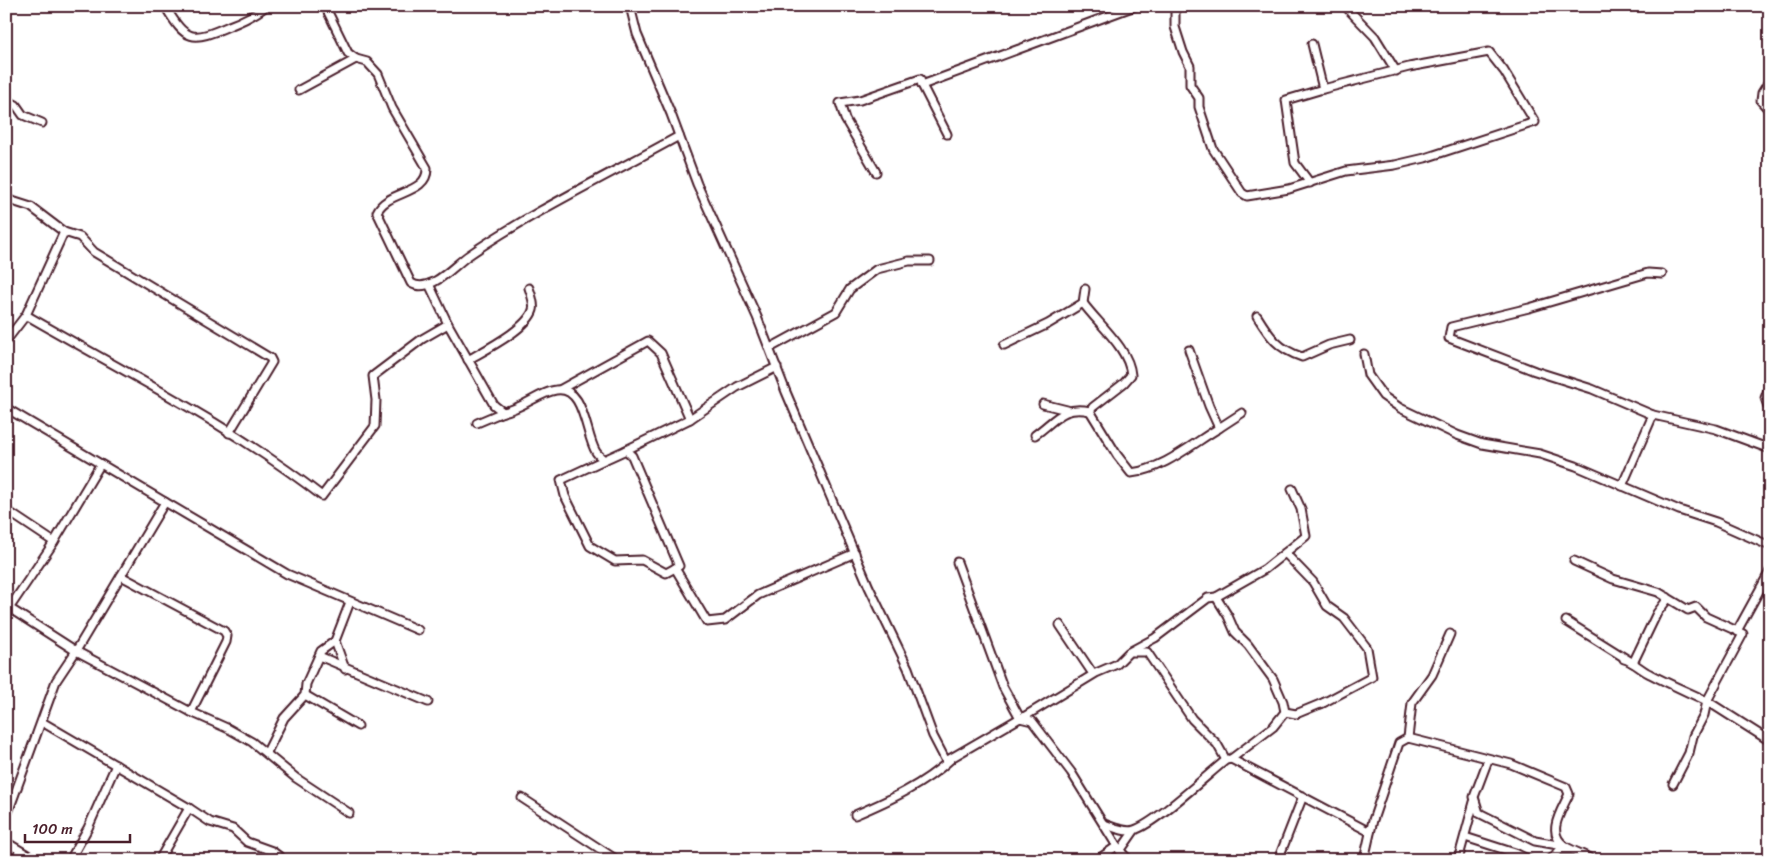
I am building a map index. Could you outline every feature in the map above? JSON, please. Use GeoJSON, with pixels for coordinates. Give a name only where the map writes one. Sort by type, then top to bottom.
{"type":"FeatureCollection","features":[{"type":"Feature","properties":{"kind":"street"},"geometry":{"type":"LineString","coordinates":[[165,6],[174,22],[187,35],[202,38],[220,32],[266,6]]}},
{"type":"Feature","properties":{"kind":"street"},"geometry":{"type":"LineString","coordinates":[[325,6],[348,53],[356,59],[367,62],[378,74],[392,108],[427,168],[424,181],[412,189],[386,200],[377,212],[411,283],[416,286],[429,284],[468,255],[537,214],[679,136]]}},
{"type":"Feature","properties":{"kind":"street"},"geometry":{"type":"LineString","coordinates":[[630,6],[637,34],[697,184],[770,348],[855,553],[908,668],[933,736],[946,760],[952,759]]}},
{"type":"Feature","properties":{"kind":"street"},"geometry":{"type":"LineString","coordinates":[[922,85],[1135,6]]}},
{"type":"Feature","properties":{"kind":"street"},"geometry":{"type":"LineString","coordinates":[[1175,6],[1176,26],[1183,52],[1190,66],[1190,85],[1199,98],[1199,107],[1212,144],[1242,193],[1247,196],[1272,194],[1310,183],[1346,171],[1395,165],[1425,158],[1535,122],[1504,71],[1489,52],[1396,71],[1323,89],[1286,100],[1295,163],[1310,183]]}},
{"type":"Feature","properties":{"kind":"street"},"geometry":{"type":"LineString","coordinates":[[1348,9],[1375,37],[1396,71]]}},
{"type":"Feature","properties":{"kind":"street"},"geometry":{"type":"LineString","coordinates":[[1312,44],[1323,89]]}},
{"type":"Feature","properties":{"kind":"street"},"geometry":{"type":"LineString","coordinates":[[299,90],[356,59]]}},
{"type":"Feature","properties":{"kind":"street"},"geometry":{"type":"LineString","coordinates":[[876,172],[845,118],[840,103],[860,100],[920,79],[947,134]]}},
{"type":"Feature","properties":{"kind":"street"},"geometry":{"type":"LineString","coordinates":[[1770,80],[1762,93],[1761,101],[1770,111]]}},
{"type":"Feature","properties":{"kind":"street"},"geometry":{"type":"LineString","coordinates":[[6,100],[16,105],[23,115],[42,123]]}},
{"type":"Feature","properties":{"kind":"street"},"geometry":{"type":"LineString","coordinates":[[6,199],[31,207],[64,232],[80,237],[94,252],[270,358],[272,362],[229,433]]}},
{"type":"Feature","properties":{"kind":"street"},"geometry":{"type":"LineString","coordinates":[[6,341],[26,315],[64,232]]}},
{"type":"Feature","properties":{"kind":"street"},"geometry":{"type":"LineString","coordinates":[[770,348],[836,312],[850,288],[877,269],[909,261],[930,261]]}},
{"type":"Feature","properties":{"kind":"street"},"geometry":{"type":"LineString","coordinates":[[1662,274],[1648,273],[1529,308],[1451,327],[1449,338],[1535,371],[1592,389],[1653,415],[1716,429],[1770,449]]}},
{"type":"Feature","properties":{"kind":"street"},"geometry":{"type":"LineString","coordinates":[[429,284],[448,324],[494,405],[503,412]]}},
{"type":"Feature","properties":{"kind":"street"},"geometry":{"type":"LineString","coordinates":[[468,360],[506,336],[529,318],[534,309],[530,288]]}},
{"type":"Feature","properties":{"kind":"street"},"geometry":{"type":"LineString","coordinates":[[1085,289],[1083,303],[1120,350],[1130,366],[1131,375],[1090,411]]}},
{"type":"Feature","properties":{"kind":"street"},"geometry":{"type":"LineString","coordinates":[[1004,345],[1048,324],[1083,303]]}},
{"type":"Feature","properties":{"kind":"street"},"geometry":{"type":"LineString","coordinates":[[26,315],[229,433],[322,496],[375,426],[376,400],[373,376],[422,339],[448,324]]}},
{"type":"Feature","properties":{"kind":"street"},"geometry":{"type":"LineString","coordinates":[[1257,316],[1269,335],[1284,351],[1302,357],[1329,345],[1350,340]]}},
{"type":"Feature","properties":{"kind":"street"},"geometry":{"type":"LineString","coordinates":[[560,390],[648,340],[660,353],[690,419]]}},
{"type":"Feature","properties":{"kind":"street"},"geometry":{"type":"LineString","coordinates":[[1188,350],[1208,406],[1219,428]]}},
{"type":"Feature","properties":{"kind":"street"},"geometry":{"type":"LineString","coordinates":[[1364,354],[1368,375],[1383,396],[1400,408],[1457,435],[1482,444],[1540,454],[1679,510],[1716,522],[1770,546]]}},
{"type":"Feature","properties":{"kind":"street"},"geometry":{"type":"LineString","coordinates":[[626,450],[632,456],[679,566],[666,573],[642,560],[615,561],[590,546],[565,496],[561,480],[690,419],[737,388],[777,367]]}},
{"type":"Feature","properties":{"kind":"street"},"geometry":{"type":"LineString","coordinates":[[1770,385],[1766,398],[1770,412]]}},
{"type":"Feature","properties":{"kind":"street"},"geometry":{"type":"LineString","coordinates":[[477,423],[503,412],[512,411],[554,390],[565,389],[574,396],[596,452],[604,460]]}},
{"type":"Feature","properties":{"kind":"street"},"geometry":{"type":"LineString","coordinates":[[1043,404],[1067,410]]}},
{"type":"Feature","properties":{"kind":"street"},"geometry":{"type":"LineString","coordinates":[[6,408],[287,574],[418,630]]}},
{"type":"Feature","properties":{"kind":"street"},"geometry":{"type":"LineString","coordinates":[[1035,435],[1067,410],[1076,408],[1090,411],[1116,455],[1131,473],[1142,472],[1179,454],[1242,413]]}},
{"type":"Feature","properties":{"kind":"street"},"geometry":{"type":"LineString","coordinates":[[1622,486],[1653,415]]}},
{"type":"Feature","properties":{"kind":"street"},"geometry":{"type":"LineString","coordinates":[[100,465],[54,542],[7,609],[76,652],[191,712],[229,729],[267,752],[296,778],[349,813]]}},
{"type":"Feature","properties":{"kind":"street"},"geometry":{"type":"LineString","coordinates":[[855,815],[901,796],[952,759],[1093,674],[1117,664],[1129,652],[1155,638],[1208,598],[1216,597],[1265,569],[1306,536],[1301,509],[1292,489]]}},
{"type":"Feature","properties":{"kind":"street"},"geometry":{"type":"LineString","coordinates":[[6,818],[56,681],[76,652],[164,502]]}},
{"type":"Feature","properties":{"kind":"street"},"geometry":{"type":"LineString","coordinates":[[6,510],[54,542]]}},
{"type":"Feature","properties":{"kind":"street"},"geometry":{"type":"LineString","coordinates":[[675,568],[707,622],[725,620],[758,595],[855,553]]}},
{"type":"Feature","properties":{"kind":"street"},"geometry":{"type":"LineString","coordinates":[[1285,553],[1313,582],[1327,606],[1344,618],[1367,648],[1372,677],[1324,703],[1296,714],[1285,712]]}},
{"type":"Feature","properties":{"kind":"street"},"geometry":{"type":"LineString","coordinates":[[1574,561],[1613,579],[1658,592],[1688,610],[1696,607],[1706,617],[1743,634],[1707,700],[1704,714],[1693,736],[1689,753],[1673,784]]}},
{"type":"Feature","properties":{"kind":"street"},"geometry":{"type":"LineString","coordinates":[[956,562],[1003,687],[1021,718],[1032,721],[1071,772],[1119,848],[1130,860]]}},
{"type":"Feature","properties":{"kind":"street"},"geometry":{"type":"LineString","coordinates":[[1737,630],[1770,571]]}},
{"type":"Feature","properties":{"kind":"street"},"geometry":{"type":"LineString","coordinates":[[121,576],[224,631],[228,636],[191,712]]}},
{"type":"Feature","properties":{"kind":"street"},"geometry":{"type":"LineString","coordinates":[[1096,860],[1119,848],[1134,831],[1273,727],[1285,712],[1283,702],[1273,679],[1248,645],[1234,632],[1228,616],[1216,597]]}},
{"type":"Feature","properties":{"kind":"street"},"geometry":{"type":"LineString","coordinates":[[1566,622],[1610,647],[1624,659],[1633,663],[1657,613],[1667,600],[1667,597]]}},
{"type":"Feature","properties":{"kind":"street"},"geometry":{"type":"LineString","coordinates":[[267,752],[284,718],[305,694],[306,684],[322,651],[336,641],[350,602]]}},
{"type":"Feature","properties":{"kind":"street"},"geometry":{"type":"LineString","coordinates":[[1060,624],[1093,674]]}},
{"type":"Feature","properties":{"kind":"street"},"geometry":{"type":"LineString","coordinates":[[1408,738],[1412,703],[1432,674],[1450,634]]}},
{"type":"Feature","properties":{"kind":"street"},"geometry":{"type":"LineString","coordinates":[[336,641],[346,669]]}},
{"type":"Feature","properties":{"kind":"street"},"geometry":{"type":"LineString","coordinates":[[1129,652],[1147,652],[1192,719],[1217,744],[1228,759],[1370,832]]}},
{"type":"Feature","properties":{"kind":"street"},"geometry":{"type":"LineString","coordinates":[[319,656],[428,702]]}},
{"type":"Feature","properties":{"kind":"street"},"geometry":{"type":"LineString","coordinates":[[1624,659],[1664,681],[1707,700],[1770,741]]}},
{"type":"Feature","properties":{"kind":"street"},"geometry":{"type":"LineString","coordinates":[[305,694],[358,726]]}},
{"type":"Feature","properties":{"kind":"street"},"geometry":{"type":"LineString","coordinates":[[42,722],[210,822],[232,829],[247,842],[272,852],[284,860]]}},
{"type":"Feature","properties":{"kind":"street"},"geometry":{"type":"LineString","coordinates":[[1364,860],[1370,832],[1399,743],[1408,738],[1488,760],[1511,764],[1566,787],[1569,794],[1555,824],[1555,829],[1560,841],[1566,846],[1593,860]]}},
{"type":"Feature","properties":{"kind":"street"},"geometry":{"type":"LineString","coordinates":[[1458,860],[1476,790],[1488,760]]}},
{"type":"Feature","properties":{"kind":"street"},"geometry":{"type":"LineString","coordinates":[[70,860],[88,828],[116,765]]}},
{"type":"Feature","properties":{"kind":"street"},"geometry":{"type":"LineString","coordinates":[[1278,860],[1303,796]]}},
{"type":"Feature","properties":{"kind":"street"},"geometry":{"type":"LineString","coordinates":[[522,798],[617,860]]}},
{"type":"Feature","properties":{"kind":"street"},"geometry":{"type":"LineString","coordinates":[[1475,799],[1479,813],[1487,819],[1536,841],[1566,846]]}},
{"type":"Feature","properties":{"kind":"street"},"geometry":{"type":"LineString","coordinates":[[160,860],[189,808]]}},
{"type":"Feature","properties":{"kind":"street"},"geometry":{"type":"LineString","coordinates":[[1103,823],[1124,830],[1134,831]]}},
{"type":"Feature","properties":{"kind":"street"},"geometry":{"type":"LineString","coordinates":[[1465,837],[1515,853],[1529,860]]}},
{"type":"Feature","properties":{"kind":"street"},"geometry":{"type":"LineString","coordinates":[[6,842],[36,860]]}},
{"type":"Feature","properties":{"kind":"street"},"geometry":{"type":"LineString","coordinates":[[1550,860],[1560,850],[1574,850]]}}]}
